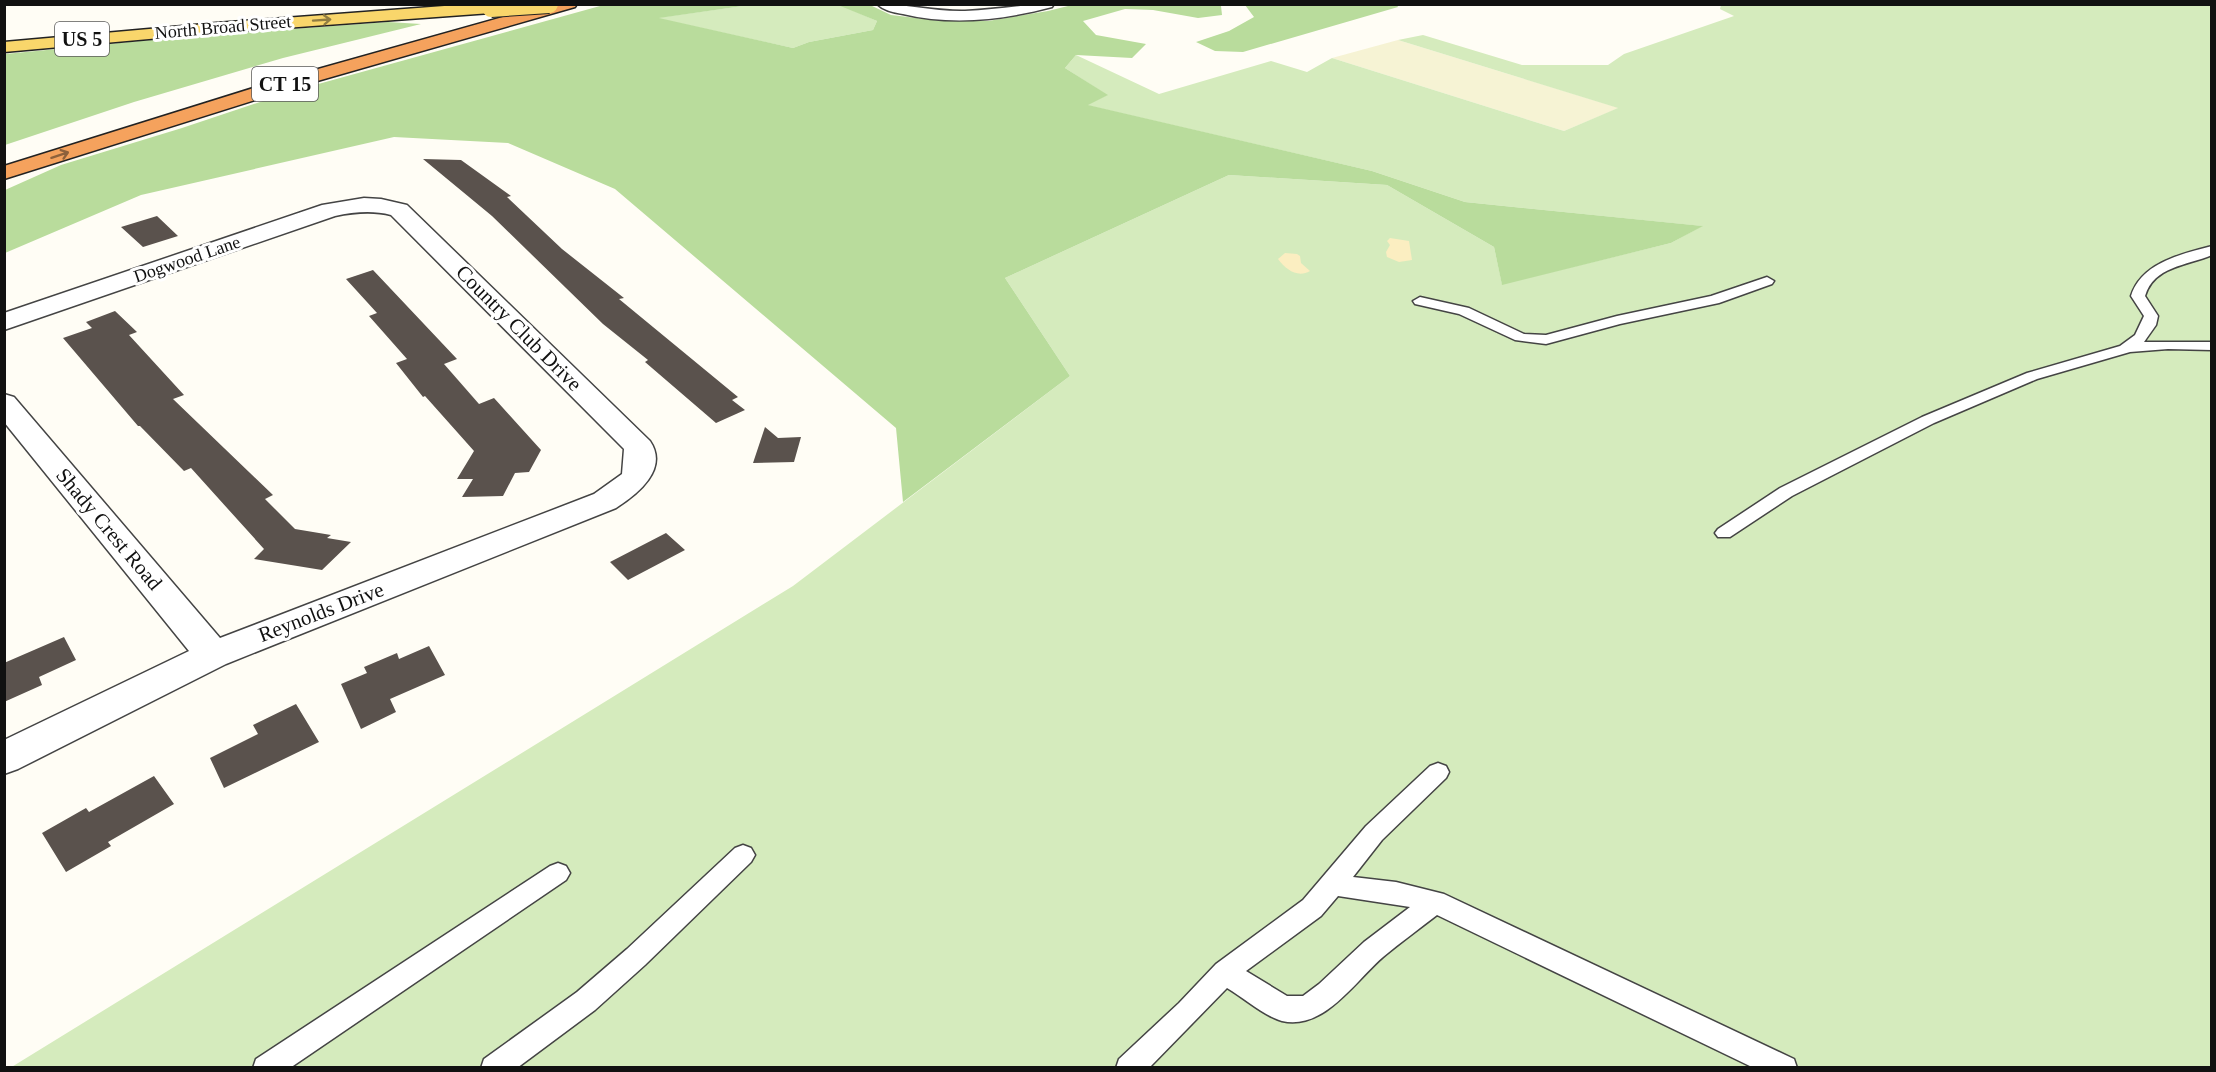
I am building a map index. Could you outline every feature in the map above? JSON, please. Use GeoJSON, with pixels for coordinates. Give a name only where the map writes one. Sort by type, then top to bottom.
{"type":"FeatureCollection","features":[{"type":"Feature","properties":{"kind":"highway","name":"CT 15"},"geometry":{"type":"LineString","coordinates":[[4,157],[303,65],[524,4]]}},
{"type":"Feature","properties":{"kind":"highway","name":"CT 15"},"geometry":{"type":"LineString","coordinates":[[4,173],[329,71],[569,4]]}},
{"type":"Feature","properties":{"kind":"main road","name":"North Broad Street"},"geometry":{"type":"LineString","coordinates":[[4,38],[164,26],[549,4]]}},
{"type":"Feature","properties":{"kind":"main road","name":"North Broad Street"},"geometry":{"type":"LineString","coordinates":[[4,47],[164,26],[278,7]]}},
{"type":"Feature","properties":{"kind":"street"},"geometry":{"type":"LineString","coordinates":[[885,4],[912,12],[968,16],[994,15],[1046,4]]}},
{"type":"Feature","properties":{"kind":"street","name":"Dogwood Lane"},"geometry":{"type":"LineString","coordinates":[[4,322],[330,210],[372,204]]}},
{"type":"Feature","properties":{"kind":"street","name":"Country Club Drive"},"geometry":{"type":"LineString","coordinates":[[372,204],[399,210],[639,447],[642,462],[639,475]]}},
{"type":"Feature","properties":{"kind":"street","name":"Shady Crest Road"},"geometry":{"type":"LineString","coordinates":[[4,403],[213,655]]}},
{"type":"Feature","properties":{"kind":"street","name":"Reynolds Drive"},"geometry":{"type":"LineString","coordinates":[[4,758],[213,655],[605,501],[626,488],[639,475]]}},
{"type":"Feature","properties":{"kind":"lane"},"geometry":{"type":"LineString","coordinates":[[2125,349],[2141,338],[2149,325],[2151,316],[2138,296],[2139,287],[2147,277],[2160,268],[2187,261],[2211,250]]}},
{"type":"Feature","properties":{"kind":"lane"},"geometry":{"type":"LineString","coordinates":[[1420,301],[1450,307],[1478,317],[1494,328],[1518,337],[1536,340],[1550,339],[1618,320],[1736,293],[1767,281]]}},
{"type":"Feature","properties":{"kind":"lane"},"geometry":{"type":"LineString","coordinates":[[1724,533],[1786,492],[1929,420],[2032,376],[2125,349],[2168,345],[2211,346]]}},
{"type":"Feature","properties":{"kind":"lane"},"geometry":{"type":"LineString","coordinates":[[1129,1068],[1188,1012],[1225,972],[1312,908],[1374,832],[1438,772]]}},
{"type":"Feature","properties":{"kind":"lane"},"geometry":{"type":"LineString","coordinates":[[494,1068],[586,1001],[636,957],[743,855]]}},
{"type":"Feature","properties":{"kind":"lane"},"geometry":{"type":"LineString","coordinates":[[266,1068],[558,873]]}},
{"type":"Feature","properties":{"kind":"lane"},"geometry":{"type":"LineString","coordinates":[[1333,885],[1396,893],[1435,902],[1784,1068]]}},
{"type":"Feature","properties":{"kind":"lane"},"geometry":{"type":"LineString","coordinates":[[1225,972],[1284,1009],[1307,1008],[1328,993],[1373,950],[1435,902]]}},
{"type":"Feature","properties":{"kind":"shaded area"},"geometry":{"type":"Polygon","coordinates":[[[1398,40],[1619,108],[1564,131],[1332,58],[1398,40]]]}},
{"type":"Feature","properties":{"kind":"green space"},"geometry":{"type":"Polygon","coordinates":[[[838,4],[877,21],[873,30],[809,42],[793,48],[656,18],[750,5],[838,4]]]}},
{"type":"Feature","properties":{"kind":"green space"},"geometry":{"type":"Polygon","coordinates":[[[750,5],[659,18],[793,48],[809,42],[873,30],[877,21],[838,5],[870,5],[891,15],[942,21],[988,21],[1072,5],[1221,6],[1222,15],[1198,18],[1153,10],[1125,9],[1083,21],[1096,35],[1146,44],[1132,58],[1076,55],[1065,68],[1108,95],[1088,105],[1372,171],[1465,202],[1703,226],[1671,243],[1502,285],[1494,247],[1387,185],[1229,175],[1005,278],[1070,376],[903,502],[896,428],[615,189],[508,143],[394,137],[141,195],[5,253],[5,190],[61,165],[293,91],[600,6],[750,5]]]}},
{"type":"Feature","properties":{"kind":"green space"},"geometry":{"type":"Polygon","coordinates":[[[1245,5],[1397,5],[1398,7],[1243,52],[1215,51],[1196,42],[1229,31],[1254,17],[1245,5]]]}},
{"type":"Feature","properties":{"kind":"green space"},"geometry":{"type":"Polygon","coordinates":[[[1721,5],[2211,5],[2211,1067],[10,1068],[793,586],[1070,376],[1005,278],[1229,175],[1387,185],[1494,247],[1502,284],[1671,243],[1702,226],[1465,202],[1372,171],[1086,105],[1107,95],[1065,68],[1076,55],[1159,94],[1271,61],[1307,72],[1332,58],[1564,131],[1618,108],[1398,40],[1423,35],[1522,65],[1608,65],[1624,54],[1734,16],[1720,9],[1721,5]]]}},
{"type":"Feature","properties":{"kind":"green space"},"geometry":{"type":"Polygon","coordinates":[[[388,22],[421,24],[283,58],[134,102],[5,145],[5,54],[182,37],[388,22]]]}},
{"type":"Feature","properties":{"kind":"sand"},"geometry":{"type":"Polygon","coordinates":[[[1390,238],[1409,241],[1412,260],[1399,262],[1387,257],[1386,252],[1390,245],[1387,241],[1390,238]]]}},
{"type":"Feature","properties":{"kind":"sand"},"geometry":{"type":"Polygon","coordinates":[[[1285,253],[1300,256],[1301,263],[1310,271],[1301,274],[1288,269],[1278,259],[1285,253]]]}},
{"type":"Feature","properties":{"kind":"building"},"geometry":{"type":"Polygon","coordinates":[[[423,159],[461,160],[511,196],[507,197],[562,249],[624,298],[619,299],[738,397],[732,400],[745,410],[716,423],[645,362],[648,360],[603,324],[492,216],[423,159]]]}},
{"type":"Feature","properties":{"kind":"building"},"geometry":{"type":"Polygon","coordinates":[[[157,216],[178,236],[143,247],[121,227],[157,216]]]}},
{"type":"Feature","properties":{"kind":"building"},"geometry":{"type":"Polygon","coordinates":[[[373,270],[457,359],[444,364],[479,404],[494,398],[541,450],[529,472],[515,473],[503,496],[462,497],[473,479],[457,479],[474,451],[425,396],[423,397],[396,363],[407,359],[369,316],[377,313],[346,279],[373,270]]]}},
{"type":"Feature","properties":{"kind":"building"},"geometry":{"type":"Polygon","coordinates":[[[115,311],[137,332],[129,335],[184,395],[173,399],[273,495],[265,499],[295,529],[331,535],[327,538],[351,542],[322,570],[254,559],[264,549],[191,468],[184,471],[138,426],[63,338],[92,328],[86,322],[115,311]]]}},
{"type":"Feature","properties":{"kind":"building"},"geometry":{"type":"Polygon","coordinates":[[[765,427],[778,438],[801,437],[794,462],[753,463],[765,427]]]}},
{"type":"Feature","properties":{"kind":"building"},"geometry":{"type":"Polygon","coordinates":[[[666,533],[685,550],[628,580],[610,562],[666,533]]]}},
{"type":"Feature","properties":{"kind":"building"},"geometry":{"type":"Polygon","coordinates":[[[64,637],[76,660],[39,677],[42,685],[4,702],[4,663],[64,637]]]}},
{"type":"Feature","properties":{"kind":"building"},"geometry":{"type":"Polygon","coordinates":[[[429,646],[445,675],[390,699],[396,712],[361,729],[341,684],[367,673],[364,667],[397,653],[399,659],[429,646]]]}},
{"type":"Feature","properties":{"kind":"building"},"geometry":{"type":"Polygon","coordinates":[[[296,704],[319,742],[224,788],[210,758],[258,734],[253,725],[296,704]]]}},
{"type":"Feature","properties":{"kind":"building"},"geometry":{"type":"Polygon","coordinates":[[[154,776],[174,804],[108,842],[111,846],[66,872],[42,833],[86,808],[89,812],[154,776]]]}}]}
